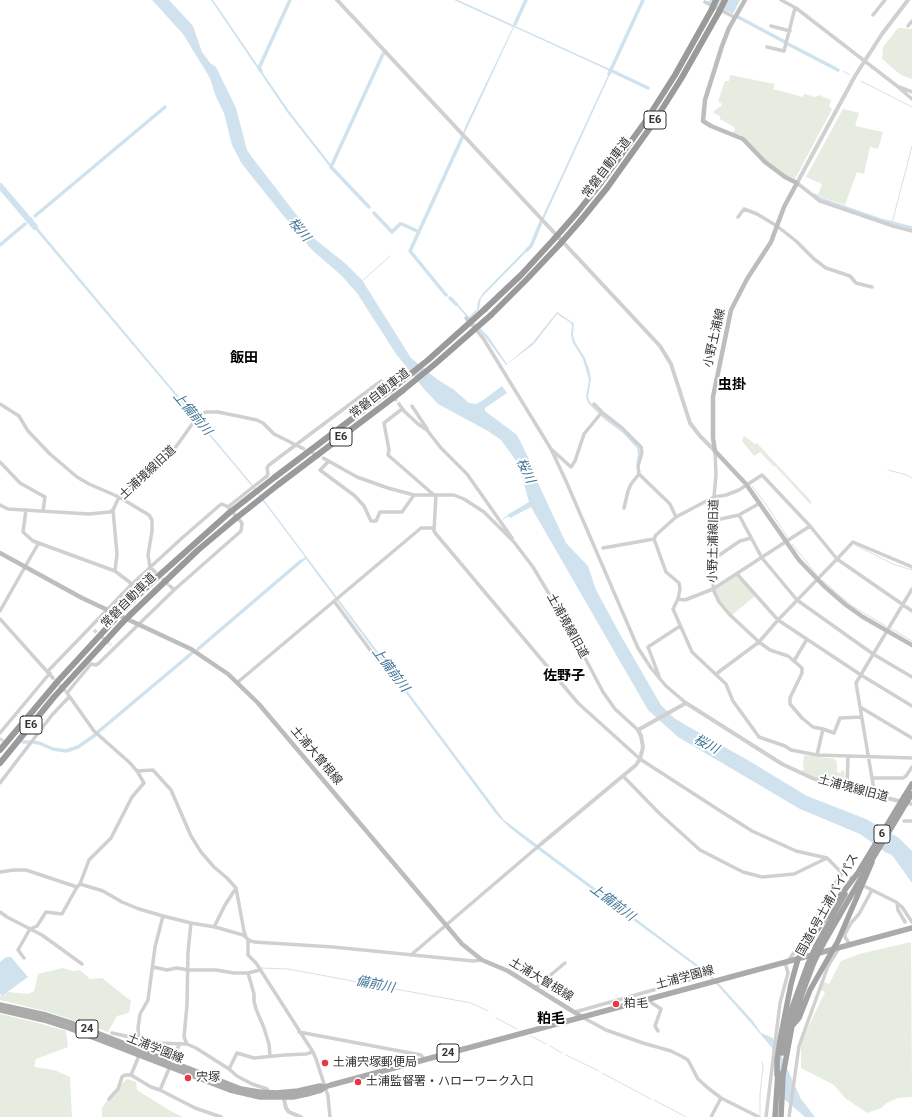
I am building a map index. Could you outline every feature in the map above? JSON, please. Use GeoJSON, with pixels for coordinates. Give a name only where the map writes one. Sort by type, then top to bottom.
{"type":"FeatureCollection","features":[{"type":"Feature","properties":{"kind":"highway","name":"常磐自動車道"},"geometry":{"type":"LineString","coordinates":[[0,750],[58,681],[115,619],[154,580],[229,510],[275,477],[428,360],[526,270],[576,214],[600,184],[645,122],[674,76],[716,0]]}},
{"type":"Feature","properties":{"kind":"highway","name":"常磐自動車道"},"geometry":{"type":"LineString","coordinates":[[0,763],[88,658],[130,615],[198,550],[279,484],[402,391],[435,364],[491,315],[527,279],[560,244],[607,188],[652,125],[682,78],[725,0]]}},
{"type":"Feature","properties":{"kind":"highway","name":"国道6号土浦バイパス"},"geometry":{"type":"LineString","coordinates":[[782,1040],[792,1008],[816,946],[908,801],[912,784]]}},
{"type":"Feature","properties":{"kind":"highway","name":"国道6号土浦バイパス"},"geometry":{"type":"LineString","coordinates":[[780,1117],[787,1054],[792,1026],[814,962],[862,873],[873,859],[912,794]]}},
{"type":"Feature","properties":{"kind":"highway"},"geometry":{"type":"LineString","coordinates":[[792,1026],[799,1018],[810,990],[837,948],[862,873]]}},
{"type":"Feature","properties":{"kind":"highway"},"geometry":{"type":"LineString","coordinates":[[776,1117],[778,1075],[777,1061],[791,984],[798,959],[837,900],[862,873]]}},
{"type":"Feature","properties":{"kind":"main road"},"geometry":{"type":"LineString","coordinates":[[744,0],[734,18],[722,46],[708,89],[703,121],[711,126],[743,139],[766,162],[785,177],[797,183]]}},
{"type":"Feature","properties":{"kind":"main road","name":"小野土浦線"},"geometry":{"type":"LineString","coordinates":[[715,451],[713,438],[713,397],[731,310],[747,279],[771,242],[784,207],[797,183]]}},
{"type":"Feature","properties":{"kind":"main road"},"geometry":{"type":"LineString","coordinates":[[715,451],[746,484],[800,560],[818,580],[846,605],[912,645]]}},
{"type":"Feature","properties":{"kind":"main road","name":"土浦大曽根線"},"geometry":{"type":"LineString","coordinates":[[0,553],[107,610],[200,654],[238,682],[258,703],[445,926],[462,944],[482,960],[508,971],[582,1017]]}},
{"type":"Feature","properties":{"kind":"main road","name":"土浦学園線"},"geometry":{"type":"LineString","coordinates":[[0,1005],[46,1015],[71,1023],[235,1092],[260,1097],[283,1095],[320,1086],[325,1087],[912,928]]}},
{"type":"Feature","properties":{"kind":"main road","name":"土浦学園線"},"geometry":{"type":"LineString","coordinates":[[0,1010],[44,1020],[138,1052]]}},
{"type":"Feature","properties":{"kind":"main road","name":"土浦学園線"},"geometry":{"type":"LineString","coordinates":[[171,1065],[231,1086],[250,1091],[283,1095]]}},
{"type":"Feature","properties":{"kind":"street"},"geometry":{"type":"LineString","coordinates":[[337,0],[660,346],[671,364],[690,423],[715,451]]}},
{"type":"Feature","properties":{"kind":"street"},"geometry":{"type":"LineString","coordinates":[[781,0],[795,8],[865,60],[912,99]]}},
{"type":"Feature","properties":{"kind":"street"},"geometry":{"type":"LineString","coordinates":[[873,15],[885,0]]}},
{"type":"Feature","properties":{"kind":"street"},"geometry":{"type":"LineString","coordinates":[[908,0],[882,34],[865,60],[797,183],[820,201],[912,231]]}},
{"type":"Feature","properties":{"kind":"street"},"geometry":{"type":"LineString","coordinates":[[704,2],[734,18]]}},
{"type":"Feature","properties":{"kind":"street"},"geometry":{"type":"LineString","coordinates":[[767,47],[784,51],[795,8]]}},
{"type":"Feature","properties":{"kind":"street"},"geometry":{"type":"LineString","coordinates":[[908,26],[912,21]]}},
{"type":"Feature","properties":{"kind":"street"},"geometry":{"type":"LineString","coordinates":[[771,26],[790,30]]}},
{"type":"Feature","properties":{"kind":"street"},"geometry":{"type":"LineString","coordinates":[[897,86],[912,92]]}},
{"type":"Feature","properties":{"kind":"street"},"geometry":{"type":"LineString","coordinates":[[738,217],[744,209],[757,214],[777,226],[826,268],[850,276],[856,283],[872,287]]}},
{"type":"Feature","properties":{"kind":"street"},"geometry":{"type":"LineString","coordinates":[[411,955],[636,765],[642,753],[642,741],[638,730],[684,704],[661,680],[638,648],[566,481],[550,449],[483,338],[466,318]]}},
{"type":"Feature","properties":{"kind":"street"},"geometry":{"type":"LineString","coordinates":[[229,510],[255,485],[267,476],[267,468],[269,465],[381,381],[385,385]]}},
{"type":"Feature","properties":{"kind":"street"},"geometry":{"type":"LineString","coordinates":[[0,404],[19,416],[28,431],[50,454],[77,477],[134,505],[151,518],[152,531],[148,555],[150,567],[154,570]]}},
{"type":"Feature","properties":{"kind":"street"},"geometry":{"type":"LineString","coordinates":[[399,404],[402,409],[418,424],[427,430]]}},
{"type":"Feature","properties":{"kind":"street"},"geometry":{"type":"LineString","coordinates":[[594,404],[622,428],[640,447],[642,453],[638,466],[640,474],[670,504],[676,517]]}},
{"type":"Feature","properties":{"kind":"street"},"geometry":{"type":"LineString","coordinates":[[412,406],[427,430],[441,448],[467,474],[514,542]]}},
{"type":"Feature","properties":{"kind":"street"},"geometry":{"type":"LineString","coordinates":[[402,409],[384,423],[389,450],[388,455],[435,495],[434,528],[436,534],[578,703],[640,758],[752,831],[796,851],[826,858],[843,873],[800,944],[787,962],[788,974],[780,1004],[766,1117]]}},
{"type":"Feature","properties":{"kind":"street","name":"土浦境線旧道"},"geometry":{"type":"LineString","coordinates":[[0,505],[8,509],[88,514],[110,512],[113,510],[119,497],[145,478],[173,451],[199,415],[206,412],[218,412],[250,418],[263,423],[278,436],[297,444],[302,448]]}},
{"type":"Feature","properties":{"kind":"street"},"geometry":{"type":"LineString","coordinates":[[550,449],[571,467],[584,434],[602,412]]}},
{"type":"Feature","properties":{"kind":"street","name":"小野土浦線旧道"},"geometry":{"type":"LineString","coordinates":[[715,451],[716,468],[714,497],[716,520],[713,590],[719,602],[729,614],[759,642],[770,650],[788,656],[794,661]]}},
{"type":"Feature","properties":{"kind":"street","name":"土浦境線旧道"},"geometry":{"type":"LineString","coordinates":[[414,495],[402,512],[380,512],[376,521],[371,521],[364,506],[355,496],[320,470],[327,460],[357,477],[388,488],[414,495],[454,495],[464,499],[484,512],[514,542],[532,567],[551,595],[603,692],[615,709],[638,730]]}},
{"type":"Feature","properties":{"kind":"street"},"geometry":{"type":"LineString","coordinates":[[0,462],[20,483],[45,497],[42,511]]}},
{"type":"Feature","properties":{"kind":"street"},"geometry":{"type":"LineString","coordinates":[[624,508],[631,484],[640,474]]}},
{"type":"Feature","properties":{"kind":"street"},"geometry":{"type":"LineString","coordinates":[[603,548],[654,539],[656,535],[676,517],[714,497],[726,495],[739,490],[746,484],[762,475],[810,526],[837,560],[912,610]]}},
{"type":"Feature","properties":{"kind":"street"},"geometry":{"type":"LineString","coordinates":[[716,520],[739,515],[760,502]]}},
{"type":"Feature","properties":{"kind":"street"},"geometry":{"type":"LineString","coordinates":[[0,733],[91,627],[132,584],[182,538],[222,504],[242,522],[241,531],[112,647],[99,663],[96,665],[91,664],[67,693],[94,731],[122,755],[137,771],[144,783],[132,797],[111,838],[89,860],[80,884],[62,914],[46,912],[37,926],[30,929],[18,950],[24,958]]}},
{"type":"Feature","properties":{"kind":"street"},"geometry":{"type":"LineString","coordinates":[[26,510],[23,532],[38,544],[65,552],[115,571],[132,584]]}},
{"type":"Feature","properties":{"kind":"street"},"geometry":{"type":"LineString","coordinates":[[113,510],[117,554],[115,571]]}},
{"type":"Feature","properties":{"kind":"street"},"geometry":{"type":"LineString","coordinates":[[739,515],[762,558],[797,600],[873,654],[912,677]]}},
{"type":"Feature","properties":{"kind":"street"},"geometry":{"type":"LineString","coordinates":[[678,599],[685,600],[713,590],[810,526]]}},
{"type":"Feature","properties":{"kind":"street"},"geometry":{"type":"LineString","coordinates":[[238,682],[422,528],[434,528]]}},
{"type":"Feature","properties":{"kind":"street"},"geometry":{"type":"LineString","coordinates":[[715,558],[740,542],[751,538]]}},
{"type":"Feature","properties":{"kind":"street"},"geometry":{"type":"LineString","coordinates":[[654,539],[666,572],[679,583],[680,589],[678,599],[673,609],[692,652],[726,684],[733,701],[758,738],[785,746],[791,750],[817,755],[912,758]]}},
{"type":"Feature","properties":{"kind":"street"},"geometry":{"type":"LineString","coordinates":[[716,674],[759,642],[778,620],[853,542],[912,567]]}},
{"type":"Feature","properties":{"kind":"street"},"geometry":{"type":"LineString","coordinates":[[0,611],[38,544]]}},
{"type":"Feature","properties":{"kind":"street"},"geometry":{"type":"LineString","coordinates":[[737,574],[778,620],[861,675],[912,706]]}},
{"type":"Feature","properties":{"kind":"street"},"geometry":{"type":"LineString","coordinates":[[170,586],[174,590]]}},
{"type":"Feature","properties":{"kind":"street"},"geometry":{"type":"LineString","coordinates":[[875,796],[856,684],[912,589]]}},
{"type":"Feature","properties":{"kind":"street"},"geometry":{"type":"LineString","coordinates":[[334,601],[379,662]]}},
{"type":"Feature","properties":{"kind":"street"},"geometry":{"type":"LineString","coordinates":[[0,619],[50,674]]}},
{"type":"Feature","properties":{"kind":"street"},"geometry":{"type":"LineString","coordinates":[[661,680],[648,647],[680,626]]}},
{"type":"Feature","properties":{"kind":"street"},"geometry":{"type":"LineString","coordinates":[[91,627],[94,630]]}},
{"type":"Feature","properties":{"kind":"street"},"geometry":{"type":"LineString","coordinates":[[807,639],[794,661],[802,668],[802,673],[790,698],[790,704],[802,718],[813,727],[834,733],[840,718],[861,717]]}},
{"type":"Feature","properties":{"kind":"street"},"geometry":{"type":"LineString","coordinates":[[0,783],[48,721],[69,697]]}},
{"type":"Feature","properties":{"kind":"street","name":"土浦境線旧道"},"geometry":{"type":"LineString","coordinates":[[684,704],[782,764],[828,784],[875,796],[908,801]]}},
{"type":"Feature","properties":{"kind":"street"},"geometry":{"type":"LineString","coordinates":[[859,707],[912,738]]}},
{"type":"Feature","properties":{"kind":"street"},"geometry":{"type":"LineString","coordinates":[[817,755],[823,729]]}},
{"type":"Feature","properties":{"kind":"street"},"geometry":{"type":"LineString","coordinates":[[847,789],[848,756]]}},
{"type":"Feature","properties":{"kind":"street"},"geometry":{"type":"LineString","coordinates":[[872,778],[903,778],[912,766]]}},
{"type":"Feature","properties":{"kind":"street"},"geometry":{"type":"LineString","coordinates":[[137,771],[153,770],[171,790],[191,836],[201,852],[236,888],[244,931],[247,938],[248,955],[260,970],[313,1052],[325,1087],[330,1108],[330,1117]]}},
{"type":"Feature","properties":{"kind":"street"},"geometry":{"type":"LineString","coordinates":[[623,776],[659,813],[700,850],[743,872],[762,877],[794,874],[826,858]]}},
{"type":"Feature","properties":{"kind":"street"},"geometry":{"type":"LineString","coordinates":[[904,822],[912,821]]}},
{"type":"Feature","properties":{"kind":"street"},"geometry":{"type":"LineString","coordinates":[[0,872],[26,870],[77,887]]}},
{"type":"Feature","properties":{"kind":"street"},"geometry":{"type":"LineString","coordinates":[[80,884],[103,891],[122,902],[163,916],[243,935],[254,942],[334,947],[473,961],[482,960]]}},
{"type":"Feature","properties":{"kind":"street"},"geometry":{"type":"LineString","coordinates":[[866,887],[896,902],[902,907],[912,922]]}},
{"type":"Feature","properties":{"kind":"street"},"geometry":{"type":"LineString","coordinates":[[214,927],[225,905],[236,888]]}},
{"type":"Feature","properties":{"kind":"street"},"geometry":{"type":"LineString","coordinates":[[850,945],[845,937],[845,934],[851,923],[859,914],[872,890]]}},
{"type":"Feature","properties":{"kind":"street"},"geometry":{"type":"LineString","coordinates":[[896,902],[898,910],[905,922]]}},
{"type":"Feature","properties":{"kind":"street"},"geometry":{"type":"LineString","coordinates":[[0,912],[42,935],[82,964]]}},
{"type":"Feature","properties":{"kind":"street"},"geometry":{"type":"LineString","coordinates":[[131,1075],[138,1058],[138,1028],[140,1014],[148,1000],[155,947],[163,916]]}},
{"type":"Feature","properties":{"kind":"street"},"geometry":{"type":"LineString","coordinates":[[187,1044],[184,1037],[188,952],[191,923]]}},
{"type":"Feature","properties":{"kind":"street"},"geometry":{"type":"LineString","coordinates":[[790,1117],[799,1046],[828,966],[837,948]]}},
{"type":"Feature","properties":{"kind":"street"},"geometry":{"type":"LineString","coordinates":[[535,988],[565,963]]}},
{"type":"Feature","properties":{"kind":"street"},"geometry":{"type":"LineString","coordinates":[[153,967],[167,970],[177,968],[188,970],[248,973],[260,970]]}},
{"type":"Feature","properties":{"kind":"street"},"geometry":{"type":"LineString","coordinates":[[248,973],[254,994],[256,1009],[269,1044],[270,1056]]}},
{"type":"Feature","properties":{"kind":"street"},"geometry":{"type":"LineString","coordinates":[[575,1012],[696,978],[700,974]]}},
{"type":"Feature","properties":{"kind":"street"},"geometry":{"type":"LineString","coordinates":[[650,999],[652,1003],[661,1009],[655,1026],[658,1031]]}},
{"type":"Feature","properties":{"kind":"street"},"geometry":{"type":"LineString","coordinates":[[582,1017],[606,1030],[671,1051],[683,1057],[688,1060],[698,1079],[721,1098],[759,1117]]}},
{"type":"Feature","properties":{"kind":"street"},"geometry":{"type":"LineString","coordinates":[[299,1032],[421,1055],[425,1060]]}},
{"type":"Feature","properties":{"kind":"street"},"geometry":{"type":"LineString","coordinates":[[112,1033],[139,1040],[179,1045],[187,1044],[228,1068],[237,1076],[252,1084],[267,1089],[268,1093]]}},
{"type":"Feature","properties":{"kind":"street"},"geometry":{"type":"LineString","coordinates":[[160,1090],[179,1045]]}},
{"type":"Feature","properties":{"kind":"street"},"geometry":{"type":"LineString","coordinates":[[228,1068],[237,1053],[254,1058],[309,1054],[313,1052]]}},
{"type":"Feature","properties":{"kind":"street"},"geometry":{"type":"LineString","coordinates":[[109,1100],[118,1089],[122,1077],[125,1075],[131,1075],[151,1087],[195,1108],[221,1117]]}},
{"type":"Feature","properties":{"kind":"street"},"geometry":{"type":"LineString","coordinates":[[283,1095],[286,1108],[289,1112],[301,1117]]}},
{"type":"Feature","properties":{"kind":"street"},"geometry":{"type":"LineString","coordinates":[[711,1117],[721,1098]]}},
{"type":"Feature","properties":{"kind":"shaded area"},"geometry":{"type":"Polygon","coordinates":[[[898,28],[912,29],[912,79],[901,75],[882,59],[883,47],[898,28]]]}},
{"type":"Feature","properties":{"kind":"shaded area"},"geometry":{"type":"Polygon","coordinates":[[[730,75],[775,84],[773,89],[803,97],[804,94],[815,97],[819,95],[831,100],[829,106],[832,109],[795,179],[785,175],[769,163],[741,135],[732,133],[735,130],[734,127],[720,119],[720,116],[713,113],[722,104],[718,101],[725,81],[729,81],[730,75]]]}},
{"type":"Feature","properties":{"kind":"shaded area"},"geometry":{"type":"Polygon","coordinates":[[[843,109],[859,113],[855,126],[883,132],[878,149],[870,147],[864,174],[857,172],[845,205],[818,195],[822,184],[806,177],[843,109]]]}},
{"type":"Feature","properties":{"kind":"shaded area"},"geometry":{"type":"Polygon","coordinates":[[[744,436],[755,444],[757,443],[812,502],[810,504],[760,452],[754,456],[742,441],[744,436]]]}},
{"type":"Feature","properties":{"kind":"shaded area"},"geometry":{"type":"Polygon","coordinates":[[[737,575],[755,596],[732,615],[720,602],[714,590],[737,575]]]}},
{"type":"Feature","properties":{"kind":"shaded area"},"geometry":{"type":"Polygon","coordinates":[[[804,755],[835,759],[837,762],[837,772],[841,773],[841,771],[844,770],[846,788],[828,783],[802,772],[804,768],[804,755]]]}},
{"type":"Feature","properties":{"kind":"shaded area"},"geometry":{"type":"Polygon","coordinates":[[[911,942],[912,1097],[898,1098],[887,1103],[881,1108],[867,1113],[845,1098],[834,1085],[801,1068],[801,1046],[804,1036],[825,992],[820,990],[824,982],[829,984],[841,961],[859,954],[911,942]]]}},
{"type":"Feature","properties":{"kind":"shaded area"},"geometry":{"type":"Polygon","coordinates":[[[63,968],[73,971],[80,970],[90,979],[102,978],[131,1001],[129,1013],[117,1016],[108,1032],[49,1012],[0,1000],[0,996],[8,992],[28,994],[34,991],[38,974],[63,968]]]}},
{"type":"Feature","properties":{"kind":"shaded area"},"geometry":{"type":"Polygon","coordinates":[[[0,1014],[66,1031],[68,1047],[36,1059],[34,1067],[54,1070],[70,1077],[72,1117],[0,1117],[0,1014]]]}},
{"type":"Feature","properties":{"kind":"shaded area"},"geometry":{"type":"Polygon","coordinates":[[[127,1079],[136,1082],[137,1090],[183,1117],[102,1117],[102,1108],[111,1094],[127,1079]]]}},
{"type":"Feature","properties":{"kind":"water","name":"桜川"},"geometry":{"type":"Polygon","coordinates":[[[152,0],[169,0],[193,26],[202,52],[210,63],[216,67],[236,108],[247,150],[316,240],[346,264],[362,280],[411,358],[438,380],[453,389],[469,403],[476,404],[482,401],[502,386],[507,393],[485,408],[485,411],[517,435],[566,543],[588,566],[596,590],[661,705],[674,718],[807,796],[866,819],[899,838],[912,851],[912,883],[892,855],[885,852],[860,834],[800,809],[678,737],[648,710],[531,507],[510,518],[507,515],[529,502],[519,465],[501,440],[488,431],[438,404],[424,389],[396,354],[357,293],[341,275],[313,251],[242,164],[232,145],[224,113],[216,97],[210,78],[183,34],[152,0]]]}},
{"type":"Feature","properties":{"kind":"water"},"geometry":{"type":"Polygon","coordinates":[[[211,0],[213,0],[289,111],[332,166],[330,167],[287,112],[211,0]]]}},
{"type":"Feature","properties":{"kind":"water"},"geometry":{"type":"Polygon","coordinates":[[[454,0],[458,0],[612,70],[542,223],[540,222],[610,71],[514,27],[462,139],[461,138],[466,125],[513,27],[454,0]]]}},
{"type":"Feature","properties":{"kind":"water"},"geometry":{"type":"Polygon","coordinates":[[[710,0],[740,0],[733,14],[708,2],[710,0]]]}},
{"type":"Feature","properties":{"kind":"water"},"geometry":{"type":"Polygon","coordinates":[[[31,220],[252,484],[504,820],[711,975],[753,1021],[761,1033],[773,1038],[801,1099],[815,1117],[805,1117],[784,1099],[772,1048],[710,977],[532,845],[509,827],[496,814],[306,559],[302,562],[300,561],[305,557],[251,485],[29,222],[31,220]]]}},
{"type":"Feature","properties":{"kind":"water"},"geometry":{"type":"Polygon","coordinates":[[[529,246],[531,247],[481,298],[479,309],[470,318],[488,336],[507,364],[533,342],[557,312],[574,323],[573,335],[575,342],[585,358],[589,369],[591,379],[588,397],[590,402],[639,447],[641,454],[636,465],[638,454],[637,448],[623,433],[604,419],[588,403],[586,397],[589,380],[583,359],[573,343],[571,323],[557,314],[534,344],[506,365],[486,338],[454,303],[455,301],[469,317],[477,309],[478,301],[483,293],[529,246]]]}},
{"type":"Feature","properties":{"kind":"water"},"geometry":{"type":"Polygon","coordinates":[[[6,957],[11,957],[28,977],[2,996],[0,994],[0,962],[6,957]]]}},
{"type":"Feature","properties":{"kind":"waterway"},"geometry":{"type":"LineString","coordinates":[[261,71],[259,68],[290,0]]}},
{"type":"Feature","properties":{"kind":"waterway"},"geometry":{"type":"LineString","coordinates":[[515,24],[526,0]]}},
{"type":"Feature","properties":{"kind":"waterway"},"geometry":{"type":"LineString","coordinates":[[609,74],[643,0]]}},
{"type":"Feature","properties":{"kind":"waterway"},"geometry":{"type":"LineString","coordinates":[[738,17],[785,42]]}},
{"type":"Feature","properties":{"kind":"waterway"},"geometry":{"type":"LineString","coordinates":[[788,44],[838,70]]}},
{"type":"Feature","properties":{"kind":"waterway"},"geometry":{"type":"LineString","coordinates":[[369,207],[331,167],[383,54]]}},
{"type":"Feature","properties":{"kind":"waterway"},"geometry":{"type":"LineString","coordinates":[[610,70],[648,88]]}},
{"type":"Feature","properties":{"kind":"waterway"},"geometry":{"type":"LineString","coordinates":[[843,71],[850,75]]}},
{"type":"Feature","properties":{"kind":"waterway"},"geometry":{"type":"LineString","coordinates":[[861,81],[912,107]]}},
{"type":"Feature","properties":{"kind":"waterway"},"geometry":{"type":"LineString","coordinates":[[35,216],[165,107]]}},
{"type":"Feature","properties":{"kind":"waterway"},"geometry":{"type":"LineString","coordinates":[[446,295],[410,251],[462,138]]}},
{"type":"Feature","properties":{"kind":"waterway"},"geometry":{"type":"LineString","coordinates":[[892,223],[912,146]]}},
{"type":"Feature","properties":{"kind":"waterway","name":"上備前川"},"geometry":{"type":"LineString","coordinates":[[0,186],[35,227]]}},
{"type":"Feature","properties":{"kind":"waterway"},"geometry":{"type":"LineString","coordinates":[[815,195],[820,199],[880,220],[912,228]]}},
{"type":"Feature","properties":{"kind":"waterway"},"geometry":{"type":"LineString","coordinates":[[374,213],[392,232],[400,224],[419,232]]}},
{"type":"Feature","properties":{"kind":"waterway"},"geometry":{"type":"LineString","coordinates":[[527,250],[531,246],[541,222]]}},
{"type":"Feature","properties":{"kind":"waterway"},"geometry":{"type":"LineString","coordinates":[[0,245],[25,224]]}},
{"type":"Feature","properties":{"kind":"waterway"},"geometry":{"type":"LineString","coordinates":[[362,281],[390,256]]}},
{"type":"Feature","properties":{"kind":"waterway"},"geometry":{"type":"LineString","coordinates":[[450,298],[456,304]]}},
{"type":"Feature","properties":{"kind":"waterway"},"geometry":{"type":"LineString","coordinates":[[888,470],[907,475],[912,478]]}},
{"type":"Feature","properties":{"kind":"waterway"},"geometry":{"type":"LineString","coordinates":[[752,486],[788,538]]}},
{"type":"Feature","properties":{"kind":"waterway"},"geometry":{"type":"LineString","coordinates":[[503,519],[508,516]]}},
{"type":"Feature","properties":{"kind":"waterway"},"geometry":{"type":"LineString","coordinates":[[792,544],[817,575]]}},
{"type":"Feature","properties":{"kind":"waterway"},"geometry":{"type":"LineString","coordinates":[[855,545],[893,564],[912,570]]}},
{"type":"Feature","properties":{"kind":"waterway"},"geometry":{"type":"LineString","coordinates":[[198,649],[301,561]]}},
{"type":"Feature","properties":{"kind":"waterway"},"geometry":{"type":"LineString","coordinates":[[822,580],[852,606],[886,626]]}},
{"type":"Feature","properties":{"kind":"waterway"},"geometry":{"type":"LineString","coordinates":[[892,629],[912,641]]}},
{"type":"Feature","properties":{"kind":"waterway"},"geometry":{"type":"LineString","coordinates":[[98,732],[192,653]]}},
{"type":"Feature","properties":{"kind":"waterway"},"geometry":{"type":"LineString","coordinates":[[33,742],[53,749],[66,751],[78,747],[95,735]]}},
{"type":"Feature","properties":{"kind":"waterway"},"geometry":{"type":"LineString","coordinates":[[23,742],[29,742]]}},
{"type":"Feature","properties":{"kind":"waterway","name":"備前川"},"geometry":{"type":"LineString","coordinates":[[261,968],[288,969],[471,1003],[488,1011]]}},
{"type":"Feature","properties":{"kind":"waterway","name":"備前川"},"geometry":{"type":"LineString","coordinates":[[496,1018],[517,1029]]}},
{"type":"Feature","properties":{"kind":"waterway","name":"備前川"},"geometry":{"type":"LineString","coordinates":[[531,1036],[546,1044]]}},
{"type":"Feature","properties":{"kind":"waterway","name":"備前川"},"geometry":{"type":"LineString","coordinates":[[550,1046],[562,1053]]}},
{"type":"Feature","properties":{"kind":"waterway","name":"備前川"},"geometry":{"type":"LineString","coordinates":[[566,1055],[599,1071]]}},
{"type":"Feature","properties":{"kind":"waterway"},"geometry":{"type":"LineString","coordinates":[[760,1114],[762,1062]]}},
{"type":"Feature","properties":{"kind":"waterway","name":"備前川"},"geometry":{"type":"LineString","coordinates":[[602,1073],[651,1099]]}},
{"type":"Feature","properties":{"kind":"waterway","name":"備前川"},"geometry":{"type":"LineString","coordinates":[[654,1100],[686,1117]]}},
{"type":"Feature","properties":{"kind":"tunnel"},"geometry":{"type":"LineString","coordinates":[[385,385],[399,404]]}},
{"type":"Feature","properties":{"kind":"tunnel"},"geometry":{"type":"LineString","coordinates":[[302,448],[325,459]]}},
{"type":"Feature","properties":{"kind":"tunnel"},"geometry":{"type":"LineString","coordinates":[[154,571],[170,586]]}},
{"type":"Feature","properties":{"kind":"tunnel"},"geometry":{"type":"LineString","coordinates":[[94,630],[111,645]]}},
{"type":"Feature","properties":{"kind":"tunnel"},"geometry":{"type":"LineString","coordinates":[[52,677],[67,693]]}},
{"type":"Feature","properties":{"kind":"tunnel"},"geometry":{"type":"LineString","coordinates":[[845,874],[854,880]]}},
{"type":"Feature","properties":{"kind":"place","name":"粕毛"},"geometry":{"type":"Point","coordinates":[616,1004]}},
{"type":"Feature","properties":{"kind":"place","name":"土浦宍塚郵便局"},"geometry":{"type":"Point","coordinates":[325,1063]}},
{"type":"Feature","properties":{"kind":"place","name":"宍塚"},"geometry":{"type":"Point","coordinates":[188,1078]}},
{"type":"Feature","properties":{"kind":"place","name":"土浦監督署・ハローワーク入口"},"geometry":{"type":"Point","coordinates":[358,1082]}},
{"type":"Feature","properties":{"kind":"district","name":"飯田"},"geometry":{"type":"Point","coordinates":[244,358]}},
{"type":"Feature","properties":{"kind":"district","name":"虫掛"},"geometry":{"type":"Point","coordinates":[732,385]}},
{"type":"Feature","properties":{"kind":"district","name":"佐野子"},"geometry":{"type":"Point","coordinates":[564,676]}},
{"type":"Feature","properties":{"kind":"district","name":"粕毛"},"geometry":{"type":"Point","coordinates":[551,1019]}}]}
